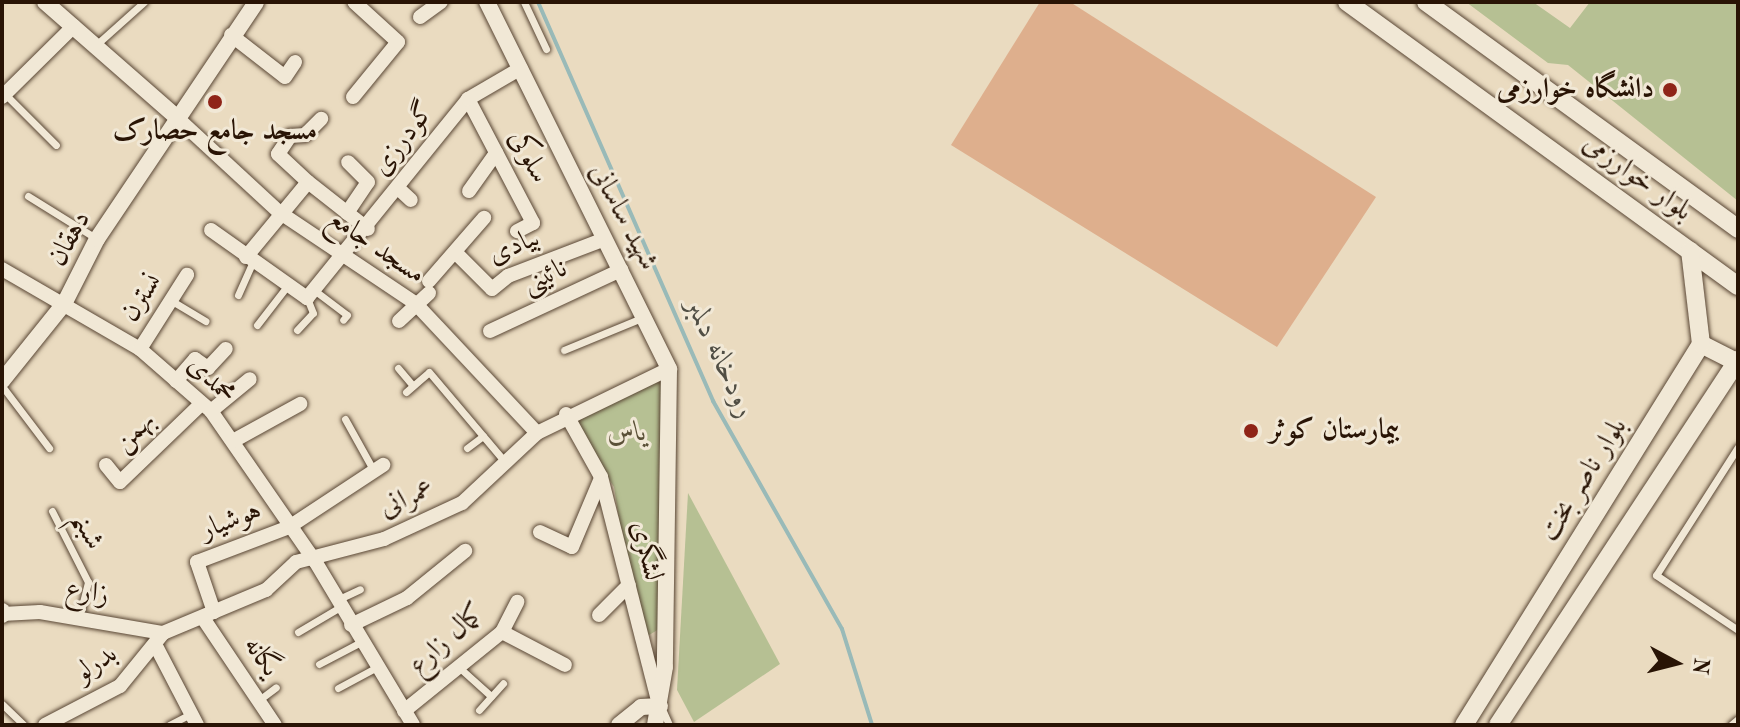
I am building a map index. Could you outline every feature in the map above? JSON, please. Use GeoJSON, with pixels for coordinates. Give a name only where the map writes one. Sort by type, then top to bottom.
{"type":"FeatureCollection","features":[{"type":"Feature","properties":{"kind":"main road","name":"بلوار خوارزمی"},"geometry":{"type":"LineString","coordinates":[[1347,2],[1738,286]]}},
{"type":"Feature","properties":{"kind":"main road","name":"بلوار خوارزمی"},"geometry":{"type":"LineString","coordinates":[[1426,2],[1738,229]]}},
{"type":"Feature","properties":{"kind":"main road"},"geometry":{"type":"LineString","coordinates":[[1498,725],[1736,361],[1701,344],[1690,251]]}},
{"type":"Feature","properties":{"kind":"main road","name":"بلوار ناصر بخت"},"geometry":{"type":"LineString","coordinates":[[1464,725],[1701,344]]}},
{"type":"Feature","properties":{"kind":"street"},"geometry":{"type":"LineString","coordinates":[[45,2],[97,44],[175,116]]}},
{"type":"Feature","properties":{"kind":"street","name":"دهقان"},"geometry":{"type":"LineString","coordinates":[[2,384],[64,304],[97,239],[175,116],[256,2]]}},
{"type":"Feature","properties":{"kind":"street"},"geometry":{"type":"LineString","coordinates":[[353,97],[398,42],[354,2]]}},
{"type":"Feature","properties":{"kind":"street"},"geometry":{"type":"LineString","coordinates":[[420,17],[441,2]]}},
{"type":"Feature","properties":{"kind":"street","name":"شهید ساسانی"},"geometry":{"type":"LineString","coordinates":[[487,2],[646,316],[669,369],[660,706],[655,725]]}},
{"type":"Feature","properties":{"kind":"street"},"geometry":{"type":"LineString","coordinates":[[3,95],[74,26]]}},
{"type":"Feature","properties":{"kind":"street"},"geometry":{"type":"LineString","coordinates":[[231,35],[285,77],[295,62]]}},
{"type":"Feature","properties":{"kind":"street","name":"گودرزی"},"geometry":{"type":"LineString","coordinates":[[310,294],[368,229],[468,99],[521,68]]}},
{"type":"Feature","properties":{"kind":"street","name":"سلوکی"},"geometry":{"type":"LineString","coordinates":[[468,99],[533,223],[517,231]]}},
{"type":"Feature","properties":{"kind":"street","name":"مسجد جامع"},"geometry":{"type":"LineString","coordinates":[[175,116],[279,212],[415,303],[537,433]]}},
{"type":"Feature","properties":{"kind":"street"},"geometry":{"type":"LineString","coordinates":[[321,119],[305,135],[290,136],[278,154],[368,229]]}},
{"type":"Feature","properties":{"kind":"street"},"geometry":{"type":"LineString","coordinates":[[469,191],[496,153]]}},
{"type":"Feature","properties":{"kind":"street"},"geometry":{"type":"LineString","coordinates":[[347,213],[368,182],[348,162]]}},
{"type":"Feature","properties":{"kind":"street"},"geometry":{"type":"LineString","coordinates":[[250,259],[279,212],[308,182]]}},
{"type":"Feature","properties":{"kind":"street"},"geometry":{"type":"LineString","coordinates":[[399,189],[411,200]]}},
{"type":"Feature","properties":{"kind":"street"},"geometry":{"type":"LineString","coordinates":[[399,321],[484,218]]}},
{"type":"Feature","properties":{"kind":"street"},"geometry":{"type":"LineString","coordinates":[[211,230],[288,285],[310,294]]}},
{"type":"Feature","properties":{"kind":"street","name":"بیادی"},"geometry":{"type":"LineString","coordinates":[[455,252],[492,289],[508,276],[605,239]]}},
{"type":"Feature","properties":{"kind":"street","name":"محمدی"},"geometry":{"type":"LineString","coordinates":[[2,269],[140,349],[206,408],[233,441],[315,561],[413,725]]}},
{"type":"Feature","properties":{"kind":"street","name":"نائینی"},"geometry":{"type":"LineString","coordinates":[[490,331],[621,270]]}},
{"type":"Feature","properties":{"kind":"street","name":"نسترن"},"geometry":{"type":"LineString","coordinates":[[140,349],[187,275]]}},
{"type":"Feature","properties":{"kind":"street"},"geometry":{"type":"LineString","coordinates":[[176,381],[195,359],[208,368],[226,349]]}},
{"type":"Feature","properties":{"kind":"street","name":"عمرانی"},"geometry":{"type":"LineString","coordinates":[[315,561],[462,503],[537,433],[566,414],[669,369]]}},
{"type":"Feature","properties":{"kind":"street"},"geometry":{"type":"LineString","coordinates":[[206,408],[250,379]]}},
{"type":"Feature","properties":{"kind":"street"},"geometry":{"type":"LineString","coordinates":[[233,441],[300,404]]}},
{"type":"Feature","properties":{"kind":"street","name":"بهمن"},"geometry":{"type":"LineString","coordinates":[[106,465],[120,482],[206,408]]}},
{"type":"Feature","properties":{"kind":"street","name":"لشگری"},"geometry":{"type":"LineString","coordinates":[[566,414],[601,477],[660,706]]}},
{"type":"Feature","properties":{"kind":"street"},"geometry":{"type":"LineString","coordinates":[[289,527],[379,468]]}},
{"type":"Feature","properties":{"kind":"street"},"geometry":{"type":"LineString","coordinates":[[540,532],[572,547],[601,477]]}},
{"type":"Feature","properties":{"kind":"street","name":"هوشیار"},"geometry":{"type":"LineString","coordinates":[[208,615],[197,562],[289,527]]}},
{"type":"Feature","properties":{"kind":"street"},"geometry":{"type":"LineString","coordinates":[[351,625],[407,598],[465,551]]}},
{"type":"Feature","properties":{"kind":"street"},"geometry":{"type":"LineString","coordinates":[[163,633],[266,590],[296,562],[315,561]]}},
{"type":"Feature","properties":{"kind":"street"},"geometry":{"type":"LineString","coordinates":[[599,615],[629,585]]}},
{"type":"Feature","properties":{"kind":"street","name":"کمال زارع"},"geometry":{"type":"LineString","coordinates":[[404,711],[462,670],[502,632],[517,602]]}},
{"type":"Feature","properties":{"kind":"street","name":"زارع"},"geometry":{"type":"LineString","coordinates":[[2,614],[79,617],[163,633]]}},
{"type":"Feature","properties":{"kind":"street","name":"یگانه"},"geometry":{"type":"LineString","coordinates":[[208,615],[275,725]]}},
{"type":"Feature","properties":{"kind":"street"},"geometry":{"type":"LineString","coordinates":[[502,632],[565,665]]}},
{"type":"Feature","properties":{"kind":"street","name":"بدرلو"},"geometry":{"type":"LineString","coordinates":[[45,725],[120,686],[157,648],[163,633]]}},
{"type":"Feature","properties":{"kind":"street"},"geometry":{"type":"LineString","coordinates":[[157,648],[194,720]]}},
{"type":"Feature","properties":{"kind":"street"},"geometry":{"type":"LineString","coordinates":[[619,725],[641,707],[660,706]]}},
{"type":"Feature","properties":{"kind":"lane"},"geometry":{"type":"LineString","coordinates":[[97,44],[144,2]]}},
{"type":"Feature","properties":{"kind":"lane"},"geometry":{"type":"LineString","coordinates":[[524,2],[546,49]]}},
{"type":"Feature","properties":{"kind":"lane"},"geometry":{"type":"LineString","coordinates":[[3,95],[56,145]]}},
{"type":"Feature","properties":{"kind":"lane"},"geometry":{"type":"LineString","coordinates":[[28,196],[97,239]]}},
{"type":"Feature","properties":{"kind":"lane"},"geometry":{"type":"LineString","coordinates":[[238,295],[233,292],[250,259]]}},
{"type":"Feature","properties":{"kind":"lane"},"geometry":{"type":"LineString","coordinates":[[257,325],[288,285]]}},
{"type":"Feature","properties":{"kind":"lane"},"geometry":{"type":"LineString","coordinates":[[310,294],[347,315],[343,320]]}},
{"type":"Feature","properties":{"kind":"lane"},"geometry":{"type":"LineString","coordinates":[[297,330],[313,313],[310,294]]}},
{"type":"Feature","properties":{"kind":"lane"},"geometry":{"type":"LineString","coordinates":[[172,301],[205,321]]}},
{"type":"Feature","properties":{"kind":"lane"},"geometry":{"type":"LineString","coordinates":[[564,350],[646,316]]}},
{"type":"Feature","properties":{"kind":"lane"},"geometry":{"type":"LineString","coordinates":[[398,368],[409,389],[429,372],[507,463]]}},
{"type":"Feature","properties":{"kind":"lane"},"geometry":{"type":"LineString","coordinates":[[2,384],[49,448]]}},
{"type":"Feature","properties":{"kind":"lane"},"geometry":{"type":"LineString","coordinates":[[345,419],[379,468]]}},
{"type":"Feature","properties":{"kind":"lane"},"geometry":{"type":"LineString","coordinates":[[467,448],[483,436]]}},
{"type":"Feature","properties":{"kind":"lane"},"geometry":{"type":"LineString","coordinates":[[1738,447],[1656,575],[1738,630]]}},
{"type":"Feature","properties":{"kind":"lane","name":"شبنم"},"geometry":{"type":"LineString","coordinates":[[52,511],[88,582],[79,617]]}},
{"type":"Feature","properties":{"kind":"lane"},"geometry":{"type":"LineString","coordinates":[[298,632],[360,589]]}},
{"type":"Feature","properties":{"kind":"lane"},"geometry":{"type":"LineString","coordinates":[[319,664],[361,642]]}},
{"type":"Feature","properties":{"kind":"lane"},"geometry":{"type":"LineString","coordinates":[[338,688],[379,666]]}},
{"type":"Feature","properties":{"kind":"lane"},"geometry":{"type":"LineString","coordinates":[[462,670],[491,696]]}},
{"type":"Feature","properties":{"kind":"lane"},"geometry":{"type":"LineString","coordinates":[[479,710],[503,683]]}},
{"type":"Feature","properties":{"kind":"lane"},"geometry":{"type":"LineString","coordinates":[[259,700],[276,687]]}},
{"type":"Feature","properties":{"kind":"lane"},"geometry":{"type":"LineString","coordinates":[[2,704],[24,725]]}},
{"type":"Feature","properties":{"kind":"lane"},"geometry":{"type":"LineString","coordinates":[[660,706],[669,725]]}},
{"type":"Feature","properties":{"kind":"lane"},"geometry":{"type":"LineString","coordinates":[[1731,725],[1738,719]]}},
{"type":"Feature","properties":{"kind":"lane"},"geometry":{"type":"LineString","coordinates":[[169,725],[194,720]]}},
{"type":"Feature","properties":{"kind":"green space","name":"دانشگاه خوارزمی"},"geometry":{"type":"Polygon","coordinates":[[[1466,2],[1533,2],[1570,28],[1590,2],[1738,2],[1738,201],[1568,65],[1548,63],[1466,2]]]}},
{"type":"Feature","properties":{"kind":"green space","name":"یاس"},"geometry":{"type":"Polygon","coordinates":[[[669,369],[667,624],[646,637],[629,585],[614,487],[566,414],[669,369]]]}},
{"type":"Feature","properties":{"kind":"green space"},"geometry":{"type":"Polygon","coordinates":[[[688,493],[780,664],[694,722],[677,690],[688,493]]]}},
{"type":"Feature","properties":{"kind":"building"},"geometry":{"type":"Polygon","coordinates":[[[1040,2],[1070,2],[1376,197],[1277,347],[951,145],[1040,2]]]}},
{"type":"Feature","properties":{"kind":"waterway","name":"رودخانه دلمبر"},"geometry":{"type":"LineString","coordinates":[[538,2],[713,401],[842,629],[872,725]]}},
{"type":"Feature","properties":{"kind":"place","name":"دانشگاه خوارزمی"},"geometry":{"type":"Point","coordinates":[1670,90]}},
{"type":"Feature","properties":{"kind":"place","name":"مسجد جامع حصارک"},"geometry":{"type":"Point","coordinates":[215,102]}},
{"type":"Feature","properties":{"kind":"place","name":"بیمارستان کوثر"},"geometry":{"type":"Point","coordinates":[1251,431]}}]}
